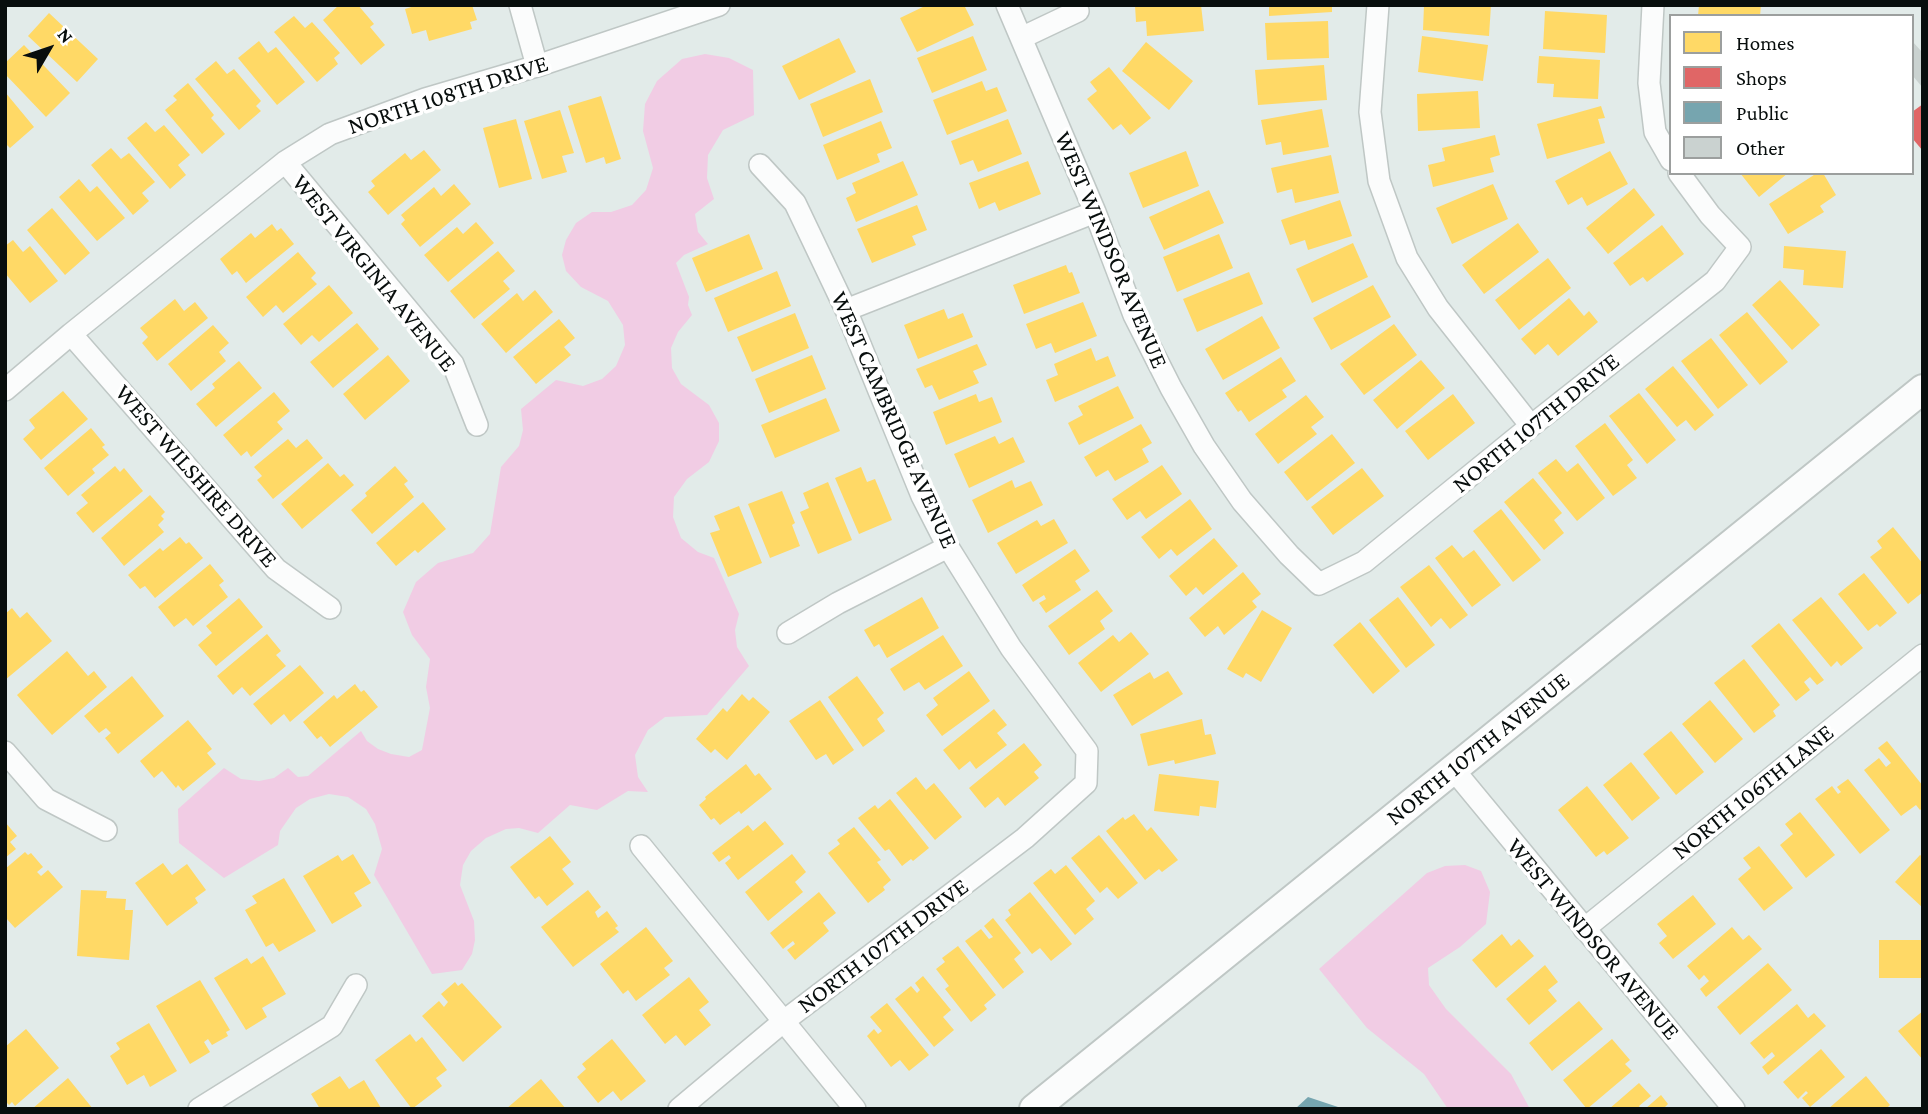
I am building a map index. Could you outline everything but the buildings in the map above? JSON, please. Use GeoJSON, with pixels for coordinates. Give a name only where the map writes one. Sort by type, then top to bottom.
{"type":"FeatureCollection","features":[{"type":"Feature","properties":{"kind":"main road","name":"NORTH 107TH AVENUE"},"geometry":{"type":"LineString","coordinates":[[1034,1109],[1923,389]]}},
{"type":"Feature","properties":{"kind":"street"},"geometry":{"type":"LineString","coordinates":[[520,5],[537,66]]}},
{"type":"Feature","properties":{"kind":"street","name":"NORTH 108TH DRIVE"},"geometry":{"type":"LineString","coordinates":[[5,390],[285,162],[330,134],[425,99],[537,66],[719,5]]}},
{"type":"Feature","properties":{"kind":"street","name":"WEST WINDSOR AVENUE"},"geometry":{"type":"LineString","coordinates":[[1007,5],[1095,212],[1134,315],[1204,446],[1242,501],[1289,555],[1319,584]]}},
{"type":"Feature","properties":{"kind":"street"},"geometry":{"type":"LineString","coordinates":[[1378,5],[1370,113],[1379,181],[1408,258],[1438,308],[1531,426]]}},
{"type":"Feature","properties":{"kind":"street"},"geometry":{"type":"LineString","coordinates":[[1653,5],[1648,83],[1654,132],[1669,157]]}},
{"type":"Feature","properties":{"kind":"street"},"geometry":{"type":"LineString","coordinates":[[1021,38],[1078,10]]}},
{"type":"Feature","properties":{"kind":"street","name":"WEST VIRGINIA AVENUE"},"geometry":{"type":"LineString","coordinates":[[285,162],[453,364],[477,425]]}},
{"type":"Feature","properties":{"kind":"street","name":"WEST CAMBRIDGE AVENUE"},"geometry":{"type":"LineString","coordinates":[[760,164],[795,203],[846,310],[922,496],[948,547],[1011,648],[1087,751],[1086,783]]}},
{"type":"Feature","properties":{"kind":"street","name":"NORTH 107TH DRIVE"},"geometry":{"type":"LineString","coordinates":[[1319,584],[1364,562],[1715,281],[1740,247],[1710,215],[1680,175]]}},
{"type":"Feature","properties":{"kind":"street"},"geometry":{"type":"LineString","coordinates":[[846,310],[1095,212]]}},
{"type":"Feature","properties":{"kind":"street","name":"WEST WILSHIRE DRIVE"},"geometry":{"type":"LineString","coordinates":[[71,334],[276,569],[330,608]]}},
{"type":"Feature","properties":{"kind":"street"},"geometry":{"type":"LineString","coordinates":[[788,633],[838,603],[948,547]]}},
{"type":"Feature","properties":{"kind":"street","name":"NORTH 106TH LANE"},"geometry":{"type":"LineString","coordinates":[[1584,929],[1923,655]]}},
{"type":"Feature","properties":{"kind":"street"},"geometry":{"type":"LineString","coordinates":[[5,752],[46,799],[106,831]]}},
{"type":"Feature","properties":{"kind":"street","name":"WEST WINDSOR AVENUE"},"geometry":{"type":"LineString","coordinates":[[1453,769],[1734,1109]]}},
{"type":"Feature","properties":{"kind":"street","name":"NORTH 107TH DRIVE"},"geometry":{"type":"LineString","coordinates":[[679,1109],[784,1021],[1025,838],[1086,783]]}},
{"type":"Feature","properties":{"kind":"street"},"geometry":{"type":"LineString","coordinates":[[641,846],[855,1109]]}},
{"type":"Feature","properties":{"kind":"street"},"geometry":{"type":"LineString","coordinates":[[199,1109],[332,1026],[356,985]]}},
{"type":"Feature","properties":{"kind":"shaded area"},"geometry":{"type":"Polygon","coordinates":[[[705,54],[729,58],[753,70],[754,115],[723,130],[708,155],[707,178],[714,199],[695,214],[698,232],[708,244],[684,255],[676,263],[689,297],[688,305],[692,315],[678,332],[671,348],[672,368],[681,384],[709,405],[719,423],[719,441],[709,462],[687,479],[674,497],[673,517],[681,538],[698,552],[714,558],[739,614],[735,630],[737,647],[749,666],[707,715],[665,717],[648,730],[635,755],[638,777],[648,792],[628,791],[597,810],[570,805],[538,833],[519,828],[506,829],[486,838],[471,851],[463,865],[460,885],[474,921],[475,940],[472,954],[462,970],[432,974],[374,875],[382,849],[375,824],[366,809],[348,797],[329,794],[310,799],[296,808],[280,831],[278,845],[224,878],[179,843],[178,809],[224,768],[241,779],[259,781],[274,778],[288,768],[298,777],[308,776],[361,731],[367,741],[391,754],[409,757],[422,750],[430,708],[426,687],[430,659],[412,635],[403,612],[416,582],[438,563],[473,553],[490,534],[501,467],[519,446],[523,430],[521,409],[556,380],[583,386],[602,379],[616,366],[625,345],[623,325],[608,301],[581,287],[566,271],[562,255],[566,240],[576,223],[592,212],[611,212],[632,205],[646,190],[653,168],[643,131],[645,104],[657,81],[682,59],[705,54]]]}},
{"type":"Feature","properties":{"kind":"shaded area"},"geometry":{"type":"Polygon","coordinates":[[[1465,865],[1481,871],[1490,892],[1486,924],[1460,947],[1428,968],[1429,985],[1446,1009],[1511,1074],[1530,1109],[1448,1109],[1424,1074],[1367,1028],[1319,969],[1427,873],[1445,866],[1465,865]]]}}]}
